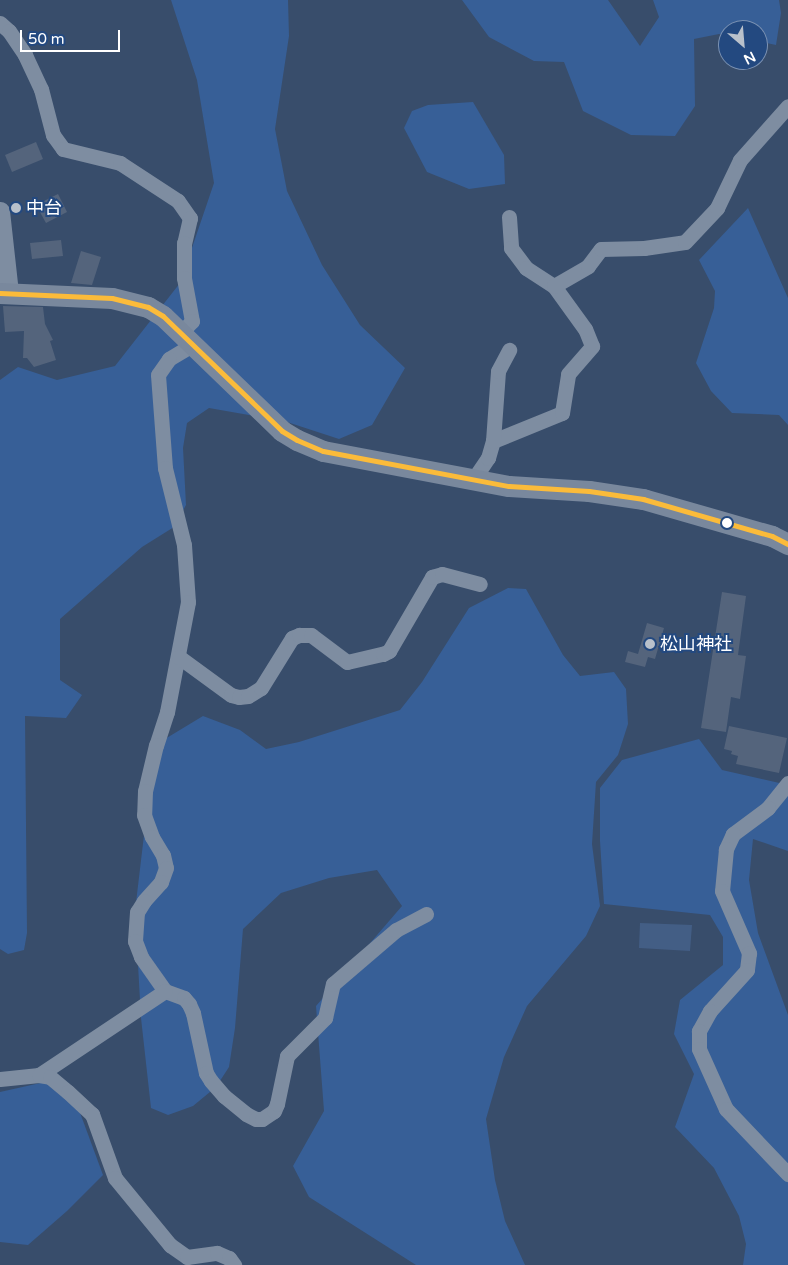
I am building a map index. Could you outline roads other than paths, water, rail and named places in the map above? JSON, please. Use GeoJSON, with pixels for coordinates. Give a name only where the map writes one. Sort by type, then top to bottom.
{"type":"FeatureCollection","features":[{"type":"Feature","properties":{"kind":"main road"},"geometry":{"type":"LineString","coordinates":[[5,293],[112,298],[148,306],[163,316],[267,418],[297,440],[337,455],[509,486],[589,491],[643,499],[772,536],[788,544]]}},
{"type":"Feature","properties":{"kind":"street"},"geometry":{"type":"LineString","coordinates":[[0,22],[9,31],[25,55],[41,89],[53,135],[63,149],[120,163],[178,201],[190,218],[184,243],[184,278],[192,321],[187,339],[162,366],[157,384],[165,468],[184,545],[188,578],[188,602],[167,712],[145,791],[144,815],[152,837],[163,855],[166,868],[161,882],[137,912],[135,941],[141,957],[165,991],[184,998],[189,1004],[193,1013],[206,1072],[211,1082],[224,1096],[246,1114],[256,1119],[262,1119],[274,1111],[277,1104],[287,1056],[325,1018],[333,984],[396,930],[426,914]]}},
{"type":"Feature","properties":{"kind":"street"},"geometry":{"type":"LineString","coordinates":[[554,286],[588,266],[601,249],[644,248],[685,242],[717,208],[740,160],[788,106]]}},
{"type":"Feature","properties":{"kind":"street"},"geometry":{"type":"LineString","coordinates":[[0,211],[5,293]]}},
{"type":"Feature","properties":{"kind":"street"},"geometry":{"type":"LineString","coordinates":[[493,441],[562,413],[568,374],[592,346],[585,329],[554,286],[526,268],[511,248],[509,217]]}},
{"type":"Feature","properties":{"kind":"street"},"geometry":{"type":"LineString","coordinates":[[473,480],[488,458],[493,441],[498,371],[509,350]]}},
{"type":"Feature","properties":{"kind":"street"},"geometry":{"type":"LineString","coordinates":[[179,657],[231,694],[239,697],[248,696],[260,688],[292,638],[299,635],[311,635],[347,662],[383,654],[389,651],[432,577],[442,574],[480,584]]}},
{"type":"Feature","properties":{"kind":"street"},"geometry":{"type":"LineString","coordinates":[[788,783],[768,808],[733,834],[726,848],[722,891],[749,953],[748,970],[710,1011],[699,1031],[699,1049],[710,1078],[726,1109],[788,1174]]}},
{"type":"Feature","properties":{"kind":"street"},"geometry":{"type":"LineString","coordinates":[[39,1074],[165,991]]}},
{"type":"Feature","properties":{"kind":"street"},"geometry":{"type":"LineString","coordinates":[[0,1078],[39,1074],[50,1077],[92,1114],[115,1178],[170,1245],[187,1257],[217,1253],[229,1258],[234,1265]]}},
{"type":"Feature","properties":{"kind":"place","name":"中台"},"geometry":{"type":"Point","coordinates":[16,208]}},
{"type":"Feature","properties":{"kind":"place","name":"松山神社"},"geometry":{"type":"Point","coordinates":[650,644]}}]}
